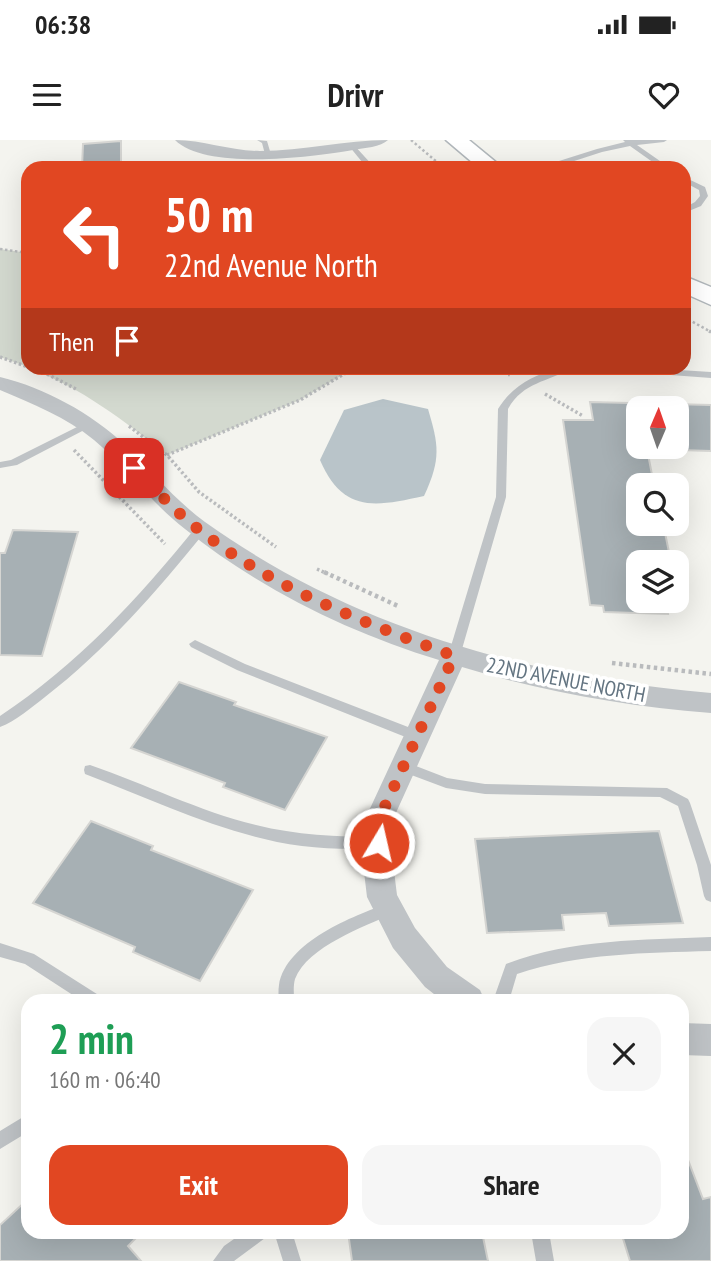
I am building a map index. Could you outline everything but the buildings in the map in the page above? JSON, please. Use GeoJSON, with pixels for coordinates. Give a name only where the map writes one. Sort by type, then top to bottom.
{"type":"FeatureCollection","features":[{"type":"Feature","properties":{"kind":"street"},"geometry":{"type":"LineString","coordinates":[[182,140],[219,152],[269,156],[307,154],[378,140]]}},
{"type":"Feature","properties":{"kind":"street"},"geometry":{"type":"LineString","coordinates":[[456,140],[483,161]]}},
{"type":"Feature","properties":{"kind":"street"},"geometry":{"type":"LineString","coordinates":[[691,287],[711,297]]}},
{"type":"Feature","properties":{"kind":"street","name":"22ND AVENUE NORTH"},"geometry":{"type":"LineString","coordinates":[[0,383],[45,401],[87,425],[200,530],[233,554],[303,594],[454,656],[578,685],[711,703]]}},
{"type":"Feature","properties":{"kind":"street"},"geometry":{"type":"LineString","coordinates":[[450,994],[404,939],[382,897],[379,843],[381,815],[454,656]]}},
{"type":"Feature","properties":{"kind":"street"},"geometry":{"type":"LineString","coordinates":[[689,1039],[711,1040]]}},
{"type":"Feature","properties":{"kind":"lane"},"geometry":{"type":"LineString","coordinates":[[260,140],[265,142],[269,156]]}},
{"type":"Feature","properties":{"kind":"lane"},"geometry":{"type":"LineString","coordinates":[[567,161],[626,141],[664,140]]}},
{"type":"Feature","properties":{"kind":"lane"},"geometry":{"type":"LineString","coordinates":[[626,141],[656,161]]}},
{"type":"Feature","properties":{"kind":"lane"},"geometry":{"type":"LineString","coordinates":[[351,145],[364,161]]}},
{"type":"Feature","properties":{"kind":"lane"},"geometry":{"type":"LineString","coordinates":[[691,183],[702,190],[704,196],[691,208]]}},
{"type":"Feature","properties":{"kind":"lane"},"geometry":{"type":"LineString","coordinates":[[702,190],[711,187]]}},
{"type":"Feature","properties":{"kind":"lane"},"geometry":{"type":"LineString","coordinates":[[691,374],[711,375]]}},
{"type":"Feature","properties":{"kind":"lane"},"geometry":{"type":"LineString","coordinates":[[454,656],[501,497],[503,409],[508,398],[543,375]]}},
{"type":"Feature","properties":{"kind":"lane"},"geometry":{"type":"LineString","coordinates":[[0,465],[13,463],[87,425]]}},
{"type":"Feature","properties":{"kind":"lane"},"geometry":{"type":"LineString","coordinates":[[0,722],[31,703],[71,672],[178,558],[200,530]]}},
{"type":"Feature","properties":{"kind":"lane"},"geometry":{"type":"LineString","coordinates":[[195,645],[241,667],[417,736]]}},
{"type":"Feature","properties":{"kind":"lane"},"geometry":{"type":"LineString","coordinates":[[403,766],[446,783],[485,789],[638,789],[662,792],[683,803],[711,896]]}},
{"type":"Feature","properties":{"kind":"lane"},"geometry":{"type":"LineString","coordinates":[[90,770],[237,825],[275,836],[318,843],[379,843]]}},
{"type":"Feature","properties":{"kind":"lane"},"geometry":{"type":"LineString","coordinates":[[285,994],[284,988],[293,968],[307,951],[389,909]]}},
{"type":"Feature","properties":{"kind":"lane"},"geometry":{"type":"LineString","coordinates":[[504,994],[511,970],[538,959],[594,950],[711,944]]}},
{"type":"Feature","properties":{"kind":"lane"},"geometry":{"type":"LineString","coordinates":[[0,950],[29,959],[84,994]]}},
{"type":"Feature","properties":{"kind":"lane"},"geometry":{"type":"LineString","coordinates":[[0,1141],[21,1127]]}},
{"type":"Feature","properties":{"kind":"lane"},"geometry":{"type":"LineString","coordinates":[[222,1261],[249,1239]]}},
{"type":"Feature","properties":{"kind":"lane"},"geometry":{"type":"LineString","coordinates":[[285,1239],[292,1261]]}},
{"type":"Feature","properties":{"kind":"lane"},"geometry":{"type":"LineString","coordinates":[[541,1239],[545,1261]]}},
{"type":"Feature","properties":{"kind":"path"},"geometry":{"type":"LineString","coordinates":[[411,140],[436,161]]}},
{"type":"Feature","properties":{"kind":"path"},"geometry":{"type":"LineString","coordinates":[[0,249],[21,252]]}},
{"type":"Feature","properties":{"kind":"path"},"geometry":{"type":"LineString","coordinates":[[691,321],[711,332]]}},
{"type":"Feature","properties":{"kind":"path"},"geometry":{"type":"LineString","coordinates":[[0,358],[21,365]]}},
{"type":"Feature","properties":{"kind":"path"},"geometry":{"type":"LineString","coordinates":[[285,553],[199,492],[167,455],[300,400],[342,375]]}},
{"type":"Feature","properties":{"kind":"path"},"geometry":{"type":"LineString","coordinates":[[61,439],[100,474],[178,558]]}},
{"type":"Feature","properties":{"kind":"path"},"geometry":{"type":"LineString","coordinates":[[316,568],[409,610]]}},
{"type":"Feature","properties":{"kind":"path"},"geometry":{"type":"LineString","coordinates":[[601,661],[711,674]]}},
{"type":"Feature","properties":{"kind":"shaded area"},"geometry":{"type":"Polygon","coordinates":[[[0,249],[21,252],[21,364],[0,357],[0,249]]]}},
{"type":"Feature","properties":{"kind":"shaded area"},"geometry":{"type":"Polygon","coordinates":[[[46,375],[342,375],[300,400],[167,455],[118,417],[46,375]]]}},
{"type":"Feature","properties":{"kind":"shaded area"},"geometry":{"type":"Polygon","coordinates":[[[383,399],[428,409],[436,443],[436,462],[424,496],[375,503],[350,498],[339,490],[320,460],[344,410],[383,399]]]}},
{"type":"Feature","properties":{"kind":"route"},"geometry":{"type":"LineString","coordinates":[[134,468],[193,525],[233,554],[303,594],[454,656],[381,815],[379,843]]}}]}
